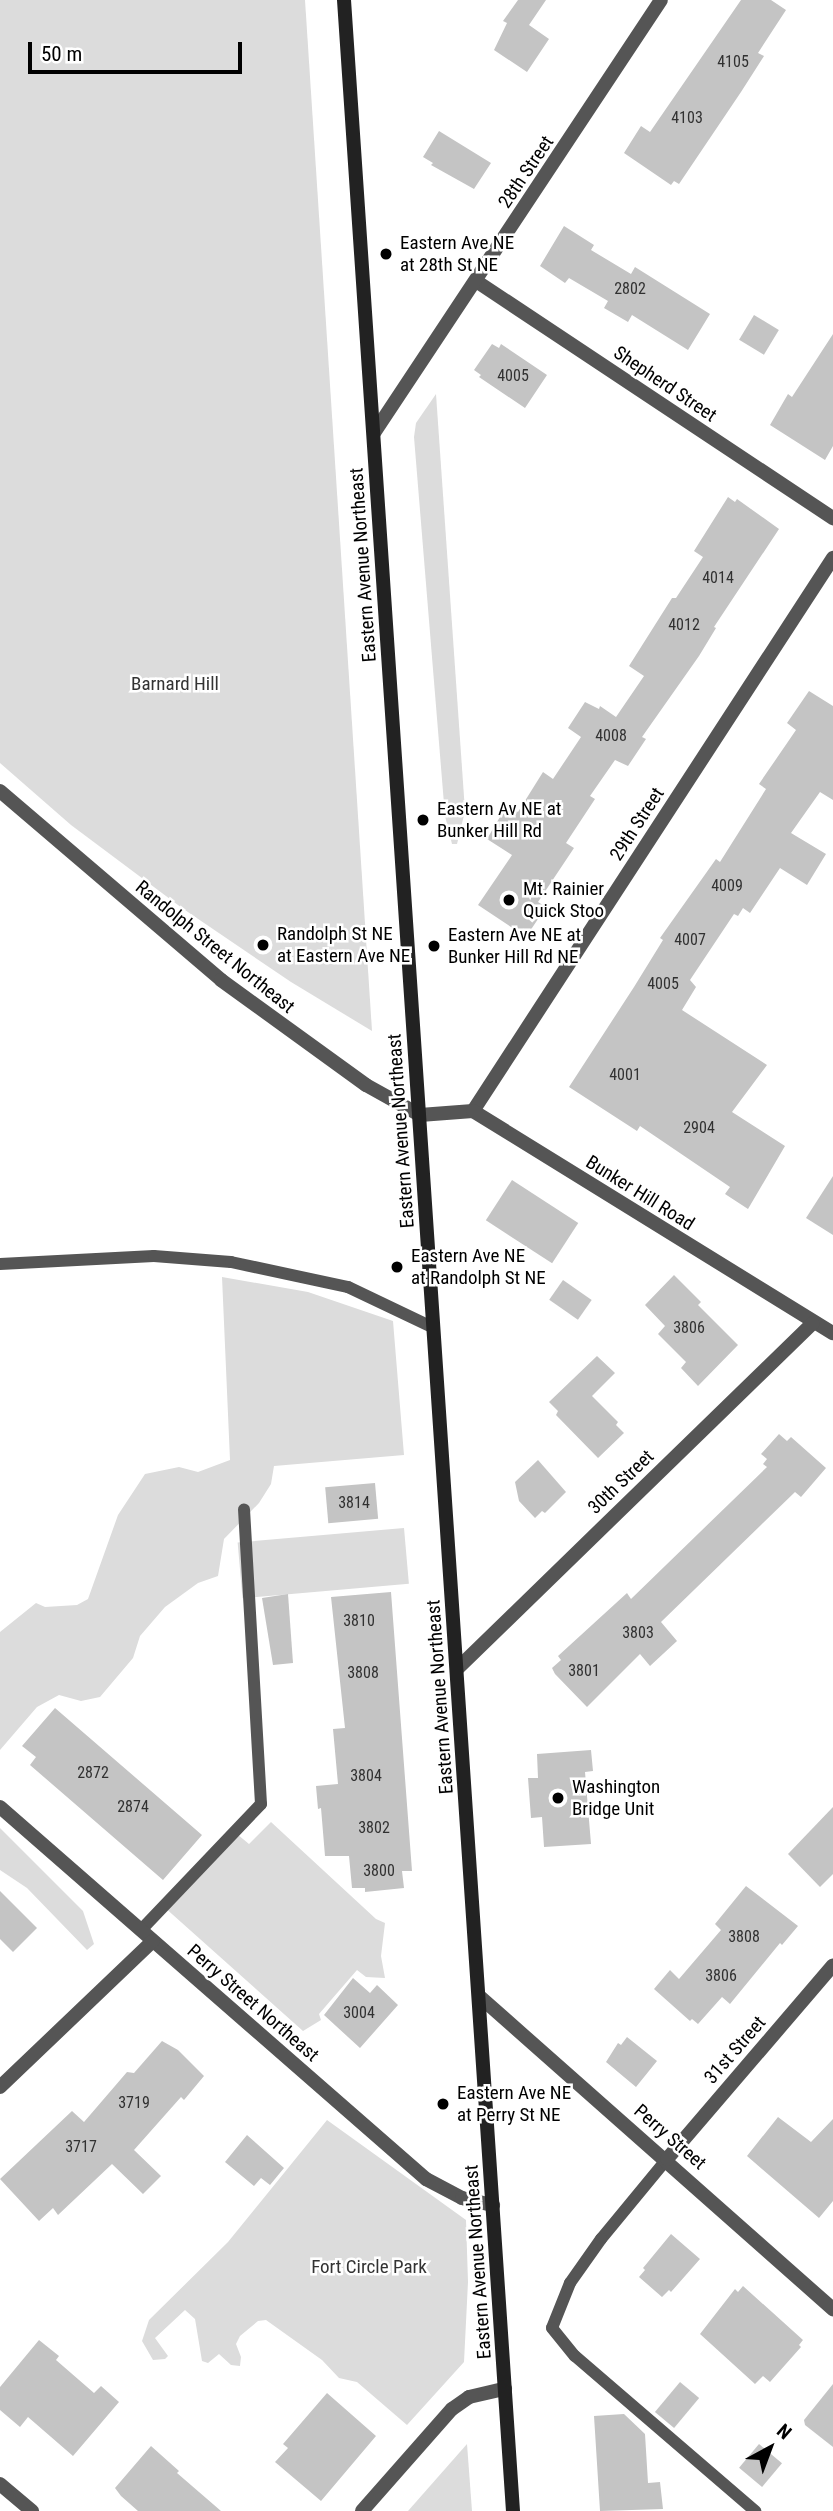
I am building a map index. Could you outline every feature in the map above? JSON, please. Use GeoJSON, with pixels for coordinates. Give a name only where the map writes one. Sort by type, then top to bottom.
{"type":"FeatureCollection","features":[{"type":"Feature","properties":{"kind":"main road","name":"Eastern Avenue Northeast"},"geometry":{"type":"LineString","coordinates":[[344,0],[513,2511]]}},
{"type":"Feature","properties":{"kind":"street","name":"28th Street"},"geometry":{"type":"LineString","coordinates":[[374,433],[661,0]]}},
{"type":"Feature","properties":{"kind":"street","name":"Shepherd Street"},"geometry":{"type":"LineString","coordinates":[[476,281],[833,518]]}},
{"type":"Feature","properties":{"kind":"street","name":"29th Street"},"geometry":{"type":"LineString","coordinates":[[473,1111],[833,558]]}},
{"type":"Feature","properties":{"kind":"street","name":"Randolph Street Northeast"},"geometry":{"type":"LineString","coordinates":[[0,791],[221,980],[366,1085],[420,1115]]}},
{"type":"Feature","properties":{"kind":"street"},"geometry":{"type":"LineString","coordinates":[[420,1115],[473,1111]]}},
{"type":"Feature","properties":{"kind":"street","name":"Bunker Hill Road"},"geometry":{"type":"LineString","coordinates":[[473,1111],[833,1333]]}},
{"type":"Feature","properties":{"kind":"street","name":"30th Street"},"geometry":{"type":"LineString","coordinates":[[457,1669],[813,1323]]}},
{"type":"Feature","properties":{"kind":"street","name":"Perry Street Northeast"},"geometry":{"type":"LineString","coordinates":[[0,1807],[426,2179],[462,2198],[493,2205]]}},
{"type":"Feature","properties":{"kind":"street"},"geometry":{"type":"LineString","coordinates":[[0,2087],[153,1941]]}},
{"type":"Feature","properties":{"kind":"street","name":"31st Street"},"geometry":{"type":"LineString","coordinates":[[667,2159],[833,1965]]}},
{"type":"Feature","properties":{"kind":"street","name":"Perry Street"},"geometry":{"type":"LineString","coordinates":[[479,1996],[667,2159],[833,2309]]}},
{"type":"Feature","properties":{"kind":"street"},"geometry":{"type":"LineString","coordinates":[[362,2511],[452,2409],[470,2397],[505,2389]]}},
{"type":"Feature","properties":{"kind":"street"},"geometry":{"type":"LineString","coordinates":[[0,2484],[32,2511]]}},
{"type":"Feature","properties":{"kind":"lane"},"geometry":{"type":"LineString","coordinates":[[0,1265],[154,1256],[231,1262],[348,1287],[434,1328]]}},
{"type":"Feature","properties":{"kind":"lane"},"geometry":{"type":"LineString","coordinates":[[141,1930],[261,1804],[244,1509]]}},
{"type":"Feature","properties":{"kind":"lane"},"geometry":{"type":"LineString","coordinates":[[667,2159],[601,2239],[570,2283],[552,2328],[575,2356],[755,2511]]}},
{"type":"Feature","properties":{"kind":"green space","name":"Barnard Hill"},"geometry":{"type":"Polygon","coordinates":[[[0,0],[305,0],[372,1031],[291,982],[182,908],[71,825],[0,763],[0,0]]]}},
{"type":"Feature","properties":{"kind":"green space"},"geometry":{"type":"Polygon","coordinates":[[[436,394],[465,811],[457,844],[452,844],[445,816],[414,437],[416,423],[436,394]]]}},
{"type":"Feature","properties":{"kind":"green space"},"geometry":{"type":"Polygon","coordinates":[[[222,1277],[308,1292],[393,1321],[404,1455],[274,1466],[271,1484],[259,1503],[224,1539],[218,1576],[198,1583],[165,1607],[140,1636],[133,1658],[100,1697],[81,1701],[59,1695],[37,1707],[0,1750],[0,1632],[36,1603],[45,1607],[77,1605],[88,1599],[118,1515],[145,1474],[179,1467],[198,1472],[230,1460],[222,1277]]]}},
{"type":"Feature","properties":{"kind":"green space"},"geometry":{"type":"Polygon","coordinates":[[[404,1528],[409,1584],[243,1598],[238,1543],[404,1528]]]}},
{"type":"Feature","properties":{"kind":"green space"},"geometry":{"type":"Polygon","coordinates":[[[271,1822],[376,1919],[385,1923],[381,1956],[385,1978],[366,1977],[357,1970],[319,2014],[321,2020],[303,2031],[163,1906],[237,1834],[249,1844],[271,1822]]]}},
{"type":"Feature","properties":{"kind":"green space"},"geometry":{"type":"Polygon","coordinates":[[[0,1828],[83,1911],[94,1944],[87,1950],[27,1888],[0,1870],[0,1828]]]}},
{"type":"Feature","properties":{"kind":"green space","name":"Fort Circle Park"},"geometry":{"type":"Polygon","coordinates":[[[327,2120],[466,2220],[468,2282],[464,2362],[407,2425],[357,2382],[339,2378],[322,2360],[266,2320],[258,2321],[240,2336],[236,2344],[241,2357],[240,2366],[231,2365],[219,2354],[208,2363],[202,2361],[195,2319],[185,2310],[155,2338],[168,2356],[165,2359],[153,2360],[142,2341],[149,2320],[228,2242],[327,2120]]]}},
{"type":"Feature","properties":{"kind":"green space"},"geometry":{"type":"Polygon","coordinates":[[[467,2444],[472,2511],[408,2511],[467,2444]]]}},
{"type":"Feature","properties":{"kind":"building"},"geometry":{"type":"Polygon","coordinates":[[[518,0],[546,0],[529,25],[549,39],[527,72],[494,50],[507,23],[503,21],[518,0]]]}},
{"type":"Feature","properties":{"kind":"building"},"geometry":{"type":"Polygon","coordinates":[[[741,0],[771,0],[786,10],[758,53],[764,56],[741,92],[679,184],[674,181],[671,185],[624,153],[641,126],[650,132],[741,0]]]}},
{"type":"Feature","properties":{"kind":"building"},"geometry":{"type":"Polygon","coordinates":[[[439,131],[491,163],[474,189],[431,165],[433,163],[423,157],[439,131]]]}},
{"type":"Feature","properties":{"kind":"building"},"geometry":{"type":"Polygon","coordinates":[[[564,226],[594,245],[591,250],[631,274],[635,267],[710,314],[688,350],[632,315],[628,322],[604,308],[608,301],[569,278],[565,283],[540,266],[564,226]]]}},
{"type":"Feature","properties":{"kind":"building"},"geometry":{"type":"Polygon","coordinates":[[[754,315],[779,330],[764,355],[739,340],[754,315]]]}},
{"type":"Feature","properties":{"kind":"building"},"geometry":{"type":"Polygon","coordinates":[[[833,334],[833,446],[825,460],[770,425],[788,394],[792,397],[833,334]]]}},
{"type":"Feature","properties":{"kind":"building"},"geometry":{"type":"Polygon","coordinates":[[[492,344],[499,348],[501,344],[547,375],[525,408],[479,377],[481,375],[474,370],[492,344]]]}},
{"type":"Feature","properties":{"kind":"building"},"geometry":{"type":"Polygon","coordinates":[[[728,497],[735,502],[737,499],[779,529],[714,627],[716,628],[699,656],[642,737],[646,739],[628,766],[615,760],[590,796],[595,799],[566,843],[574,848],[538,902],[546,907],[526,937],[478,905],[512,855],[487,839],[507,805],[518,812],[543,772],[553,779],[581,737],[568,728],[585,702],[599,709],[600,706],[616,717],[644,676],[629,666],[672,598],[676,598],[703,557],[694,551],[728,497]]]}},
{"type":"Feature","properties":{"kind":"building"},"geometry":{"type":"Polygon","coordinates":[[[809,691],[833,706],[833,800],[820,792],[791,833],[826,854],[807,885],[780,868],[750,913],[743,908],[738,916],[734,914],[690,980],[696,987],[682,1010],[767,1065],[732,1112],[785,1146],[748,1209],[725,1194],[730,1187],[640,1126],[637,1131],[569,1087],[663,940],[660,938],[716,859],[720,862],[766,789],[759,784],[796,730],[787,723],[809,691]]]}},
{"type":"Feature","properties":{"kind":"building"},"geometry":{"type":"Polygon","coordinates":[[[833,1176],[833,1235],[806,1218],[833,1176]]]}},
{"type":"Feature","properties":{"kind":"building"},"geometry":{"type":"Polygon","coordinates":[[[512,1180],[578,1223],[552,1263],[486,1220],[512,1180]]]}},
{"type":"Feature","properties":{"kind":"building"},"geometry":{"type":"Polygon","coordinates":[[[674,1275],[701,1302],[698,1305],[738,1345],[698,1386],[681,1368],[686,1362],[658,1334],[665,1326],[645,1305],[674,1275]]]}},
{"type":"Feature","properties":{"kind":"building"},"geometry":{"type":"Polygon","coordinates":[[[563,1280],[592,1300],[578,1320],[549,1300],[563,1280]]]}},
{"type":"Feature","properties":{"kind":"building"},"geometry":{"type":"Polygon","coordinates":[[[597,1356],[615,1373],[592,1396],[618,1422],[616,1425],[624,1433],[598,1458],[556,1415],[558,1411],[549,1402],[597,1356]]]}},
{"type":"Feature","properties":{"kind":"building"},"geometry":{"type":"Polygon","coordinates":[[[779,1434],[787,1441],[791,1437],[826,1468],[801,1497],[795,1492],[661,1622],[677,1641],[650,1666],[640,1654],[587,1707],[555,1674],[552,1668],[561,1660],[558,1656],[627,1593],[631,1599],[767,1467],[763,1464],[767,1459],[761,1454],[779,1434]]]}},
{"type":"Feature","properties":{"kind":"building"},"geometry":{"type":"Polygon","coordinates":[[[538,1460],[566,1492],[545,1513],[542,1511],[535,1518],[519,1501],[515,1482],[538,1460]]]}},
{"type":"Feature","properties":{"kind":"building"},"geometry":{"type":"Polygon","coordinates":[[[375,1483],[378,1519],[328,1523],[325,1487],[375,1483]]]}},
{"type":"Feature","properties":{"kind":"building"},"geometry":{"type":"Polygon","coordinates":[[[391,1592],[412,1871],[402,1871],[404,1888],[365,1892],[365,1888],[352,1888],[349,1856],[325,1856],[321,1808],[318,1809],[316,1786],[338,1784],[333,1729],[345,1728],[331,1597],[391,1592]]]}},
{"type":"Feature","properties":{"kind":"building"},"geometry":{"type":"Polygon","coordinates":[[[288,1594],[293,1663],[273,1665],[262,1598],[288,1594]]]}},
{"type":"Feature","properties":{"kind":"building"},"geometry":{"type":"Polygon","coordinates":[[[55,1708],[202,1835],[163,1880],[30,1765],[36,1757],[22,1746],[55,1708]]]}},
{"type":"Feature","properties":{"kind":"building","name":"Washington Bridge Unit"},"geometry":{"type":"Polygon","coordinates":[[[591,1750],[593,1771],[585,1772],[591,1844],[544,1847],[542,1817],[531,1818],[528,1778],[538,1778],[537,1754],[591,1750]]]}},
{"type":"Feature","properties":{"kind":"building"},"geometry":{"type":"Polygon","coordinates":[[[833,1807],[833,1874],[820,1887],[788,1854],[833,1807]]]}},
{"type":"Feature","properties":{"kind":"building"},"geometry":{"type":"Polygon","coordinates":[[[746,1886],[798,1926],[782,1945],[780,1943],[730,2004],[722,1997],[698,2024],[692,2019],[690,2021],[654,1989],[670,1970],[679,1979],[721,1930],[715,1924],[746,1886]]]}},
{"type":"Feature","properties":{"kind":"building"},"geometry":{"type":"Polygon","coordinates":[[[0,1891],[37,1928],[13,1952],[0,1939],[0,1891]]]}},
{"type":"Feature","properties":{"kind":"building"},"geometry":{"type":"Polygon","coordinates":[[[353,1978],[370,1993],[377,1985],[398,2005],[360,2048],[324,2015],[353,1978]]]}},
{"type":"Feature","properties":{"kind":"building"},"geometry":{"type":"Polygon","coordinates":[[[627,2037],[657,2061],[636,2087],[606,2062],[618,2043],[621,2045],[627,2037]]]}},
{"type":"Feature","properties":{"kind":"building"},"geometry":{"type":"Polygon","coordinates":[[[162,2041],[178,2050],[204,2076],[184,2100],[181,2097],[134,2150],[161,2176],[143,2194],[112,2164],[58,2215],[53,2208],[39,2221],[0,2179],[72,2111],[84,2122],[127,2072],[134,2073],[162,2041]]]}},
{"type":"Feature","properties":{"kind":"building"},"geometry":{"type":"Polygon","coordinates":[[[778,2117],[811,2142],[833,2119],[833,2201],[819,2218],[747,2156],[778,2117]]]}},
{"type":"Feature","properties":{"kind":"building"},"geometry":{"type":"Polygon","coordinates":[[[247,2135],[284,2168],[270,2185],[261,2178],[254,2186],[225,2162],[247,2135]]]}},
{"type":"Feature","properties":{"kind":"building"},"geometry":{"type":"Polygon","coordinates":[[[671,2234],[700,2259],[671,2292],[669,2290],[662,2297],[639,2277],[645,2270],[643,2268],[671,2234]]]}},
{"type":"Feature","properties":{"kind":"building"},"geometry":{"type":"Polygon","coordinates":[[[743,2286],[803,2340],[799,2345],[801,2347],[770,2382],[763,2376],[755,2384],[700,2334],[735,2289],[738,2292],[743,2286]]]}},
{"type":"Feature","properties":{"kind":"building"},"geometry":{"type":"Polygon","coordinates":[[[39,2340],[59,2356],[56,2360],[94,2393],[101,2386],[119,2402],[73,2456],[28,2417],[20,2427],[0,2410],[0,2387],[39,2340]]]}},
{"type":"Feature","properties":{"kind":"building"},"geometry":{"type":"Polygon","coordinates":[[[680,2382],[699,2398],[674,2428],[655,2412],[680,2382]]]}},
{"type":"Feature","properties":{"kind":"building"},"geometry":{"type":"Polygon","coordinates":[[[833,2384],[833,2447],[805,2425],[804,2420],[833,2384]]]}},
{"type":"Feature","properties":{"kind":"building"},"geometry":{"type":"Polygon","coordinates":[[[327,2393],[376,2436],[321,2501],[275,2462],[288,2448],[283,2444],[327,2393]]]}},
{"type":"Feature","properties":{"kind":"building"},"geometry":{"type":"Polygon","coordinates":[[[624,2414],[645,2434],[648,2483],[660,2482],[663,2509],[600,2511],[594,2416],[624,2414]]]}},
{"type":"Feature","properties":{"kind":"building"},"geometry":{"type":"Polygon","coordinates":[[[759,2444],[782,2463],[762,2487],[739,2468],[759,2444]]]}},
{"type":"Feature","properties":{"kind":"building"},"geometry":{"type":"Polygon","coordinates":[[[151,2446],[221,2511],[138,2511],[121,2496],[115,2488],[151,2446]]]}},
{"type":"Feature","properties":{"kind":"place","name":"Eastern Ave NE at 28th St NE"},"geometry":{"type":"Point","coordinates":[386,254]}},
{"type":"Feature","properties":{"kind":"place","name":"Eastern Av NE at Bunker Hill Rd"},"geometry":{"type":"Point","coordinates":[423,820]}},
{"type":"Feature","properties":{"kind":"place","name":"Mt. Rainier Quick Stoo"},"geometry":{"type":"Point","coordinates":[509,900]}},
{"type":"Feature","properties":{"kind":"place","name":"Randolph St NE at Eastern Ave NE"},"geometry":{"type":"Point","coordinates":[263,945]}},
{"type":"Feature","properties":{"kind":"place","name":"Eastern Ave NE at Bunker Hill Rd NE"},"geometry":{"type":"Point","coordinates":[434,946]}},
{"type":"Feature","properties":{"kind":"place","name":"Eastern Ave NE at Randolph St NE"},"geometry":{"type":"Point","coordinates":[397,1267]}},
{"type":"Feature","properties":{"kind":"place","name":"Washington Bridge Unit"},"geometry":{"type":"Point","coordinates":[558,1798]}},
{"type":"Feature","properties":{"kind":"place","name":"Eastern Ave NE at Perry St NE"},"geometry":{"type":"Point","coordinates":[443,2104]}}]}
